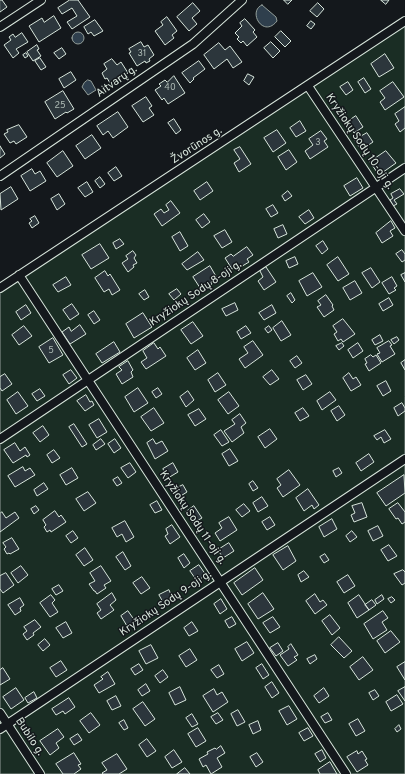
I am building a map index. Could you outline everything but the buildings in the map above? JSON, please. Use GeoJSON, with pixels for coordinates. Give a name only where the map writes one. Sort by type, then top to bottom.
{"type":"FeatureCollection","features":[{"type":"Feature","properties":{"kind":"street"},"geometry":{"type":"LineString","coordinates":[[0,27],[41,0]]}},
{"type":"Feature","properties":{"kind":"street","name":"Aitvarų g."},"geometry":{"type":"LineString","coordinates":[[0,176],[192,44],[242,0]]}},
{"type":"Feature","properties":{"kind":"street","name":"Žvorūnos g."},"geometry":{"type":"LineString","coordinates":[[0,288],[405,21]]}},
{"type":"Feature","properties":{"kind":"street","name":"Kryžiokų Sodų 10-oji g."},"geometry":{"type":"LineString","coordinates":[[308,86],[405,231]]}},
{"type":"Feature","properties":{"kind":"street","name":"Kryžiokų Sodų 8-oji g."},"geometry":{"type":"LineString","coordinates":[[0,439],[405,168]]}},
{"type":"Feature","properties":{"kind":"street","name":"Kryžiokų Sodų 11-oji g."},"geometry":{"type":"LineString","coordinates":[[19,275],[221,581],[346,774]]}},
{"type":"Feature","properties":{"kind":"street","name":"Kryžiokų Sodų 9-oji g."},"geometry":{"type":"LineString","coordinates":[[0,729],[405,459]]}},
{"type":"Feature","properties":{"kind":"street","name":"Bubilo g."},"geometry":{"type":"LineString","coordinates":[[0,713],[40,774]]}},
{"type":"Feature","properties":{"kind":"green space"},"geometry":{"type":"Polygon","coordinates":[[[405,19],[405,774],[0,774],[0,292],[405,19]]]}},
{"type":"Feature","properties":{"kind":"water"},"geometry":{"type":"Polygon","coordinates":[[[262,5],[276,17],[277,21],[272,26],[267,27],[262,25],[256,17],[258,8],[262,5]]]}},
{"type":"Feature","properties":{"kind":"water"},"geometry":{"type":"Polygon","coordinates":[[[78,32],[82,34],[84,38],[82,42],[78,44],[74,42],[72,38],[74,34],[78,32]]]}},
{"type":"Feature","properties":{"kind":"water"},"geometry":{"type":"Polygon","coordinates":[[[88,80],[91,81],[96,90],[88,95],[82,87],[88,80]]]}}]}
